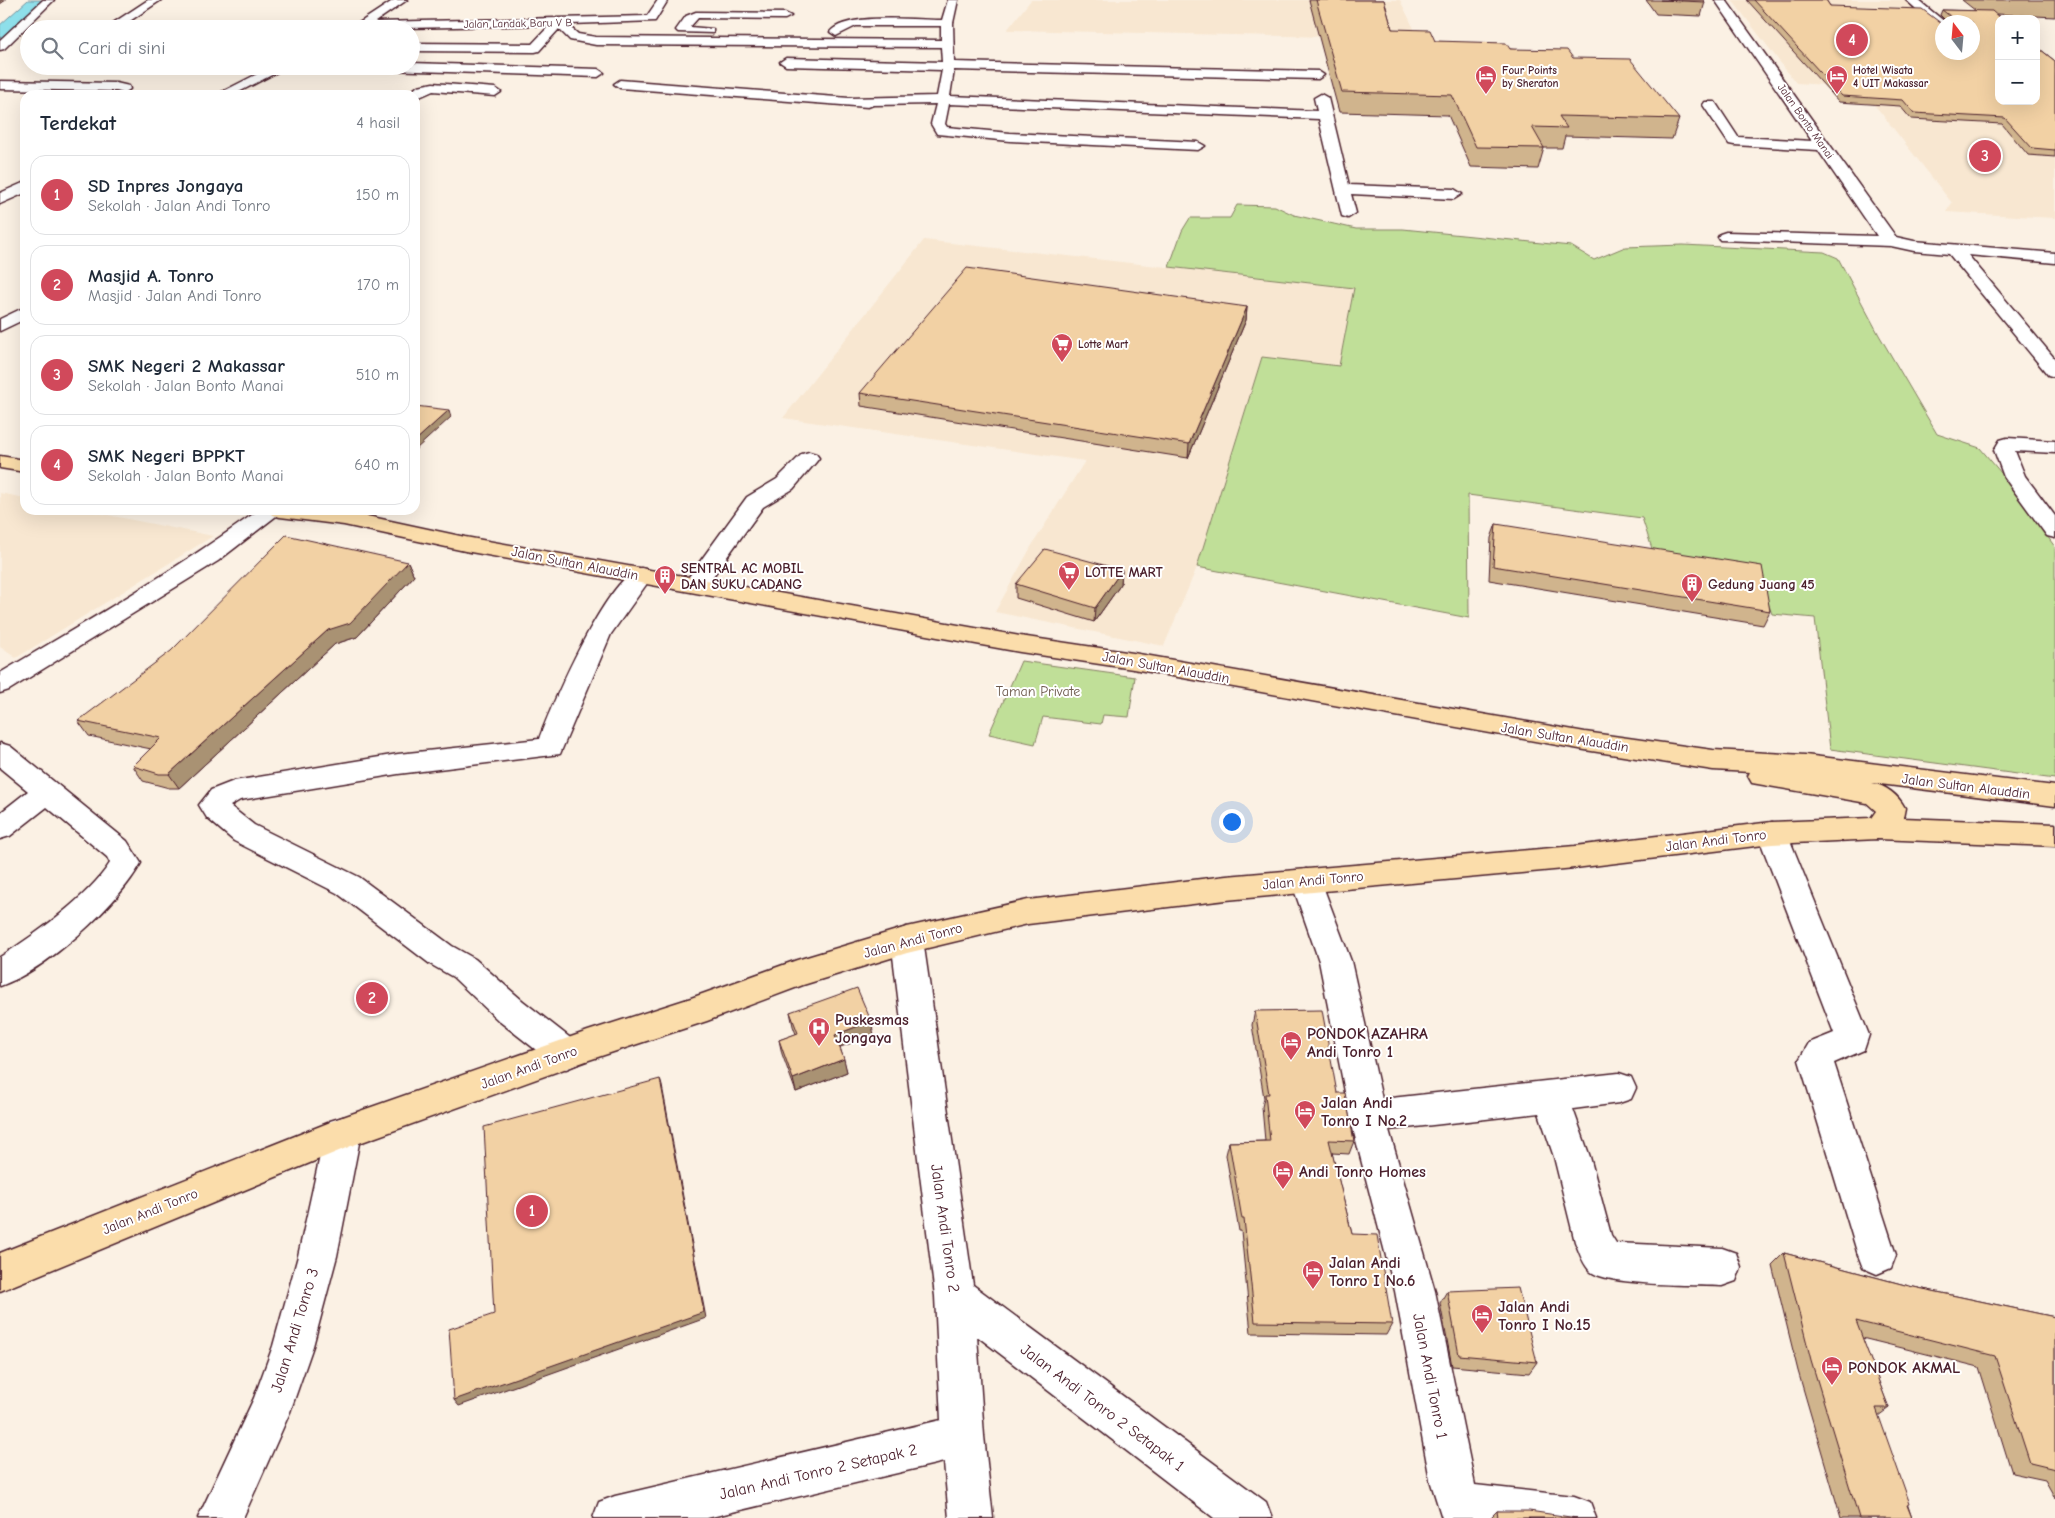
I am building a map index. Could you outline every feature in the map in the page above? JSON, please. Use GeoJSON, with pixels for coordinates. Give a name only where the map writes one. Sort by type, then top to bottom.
{"type":"FeatureCollection","features":[{"type":"Feature","properties":{"kind":"main road"},"geometry":{"type":"LineString","coordinates":[[0,462],[20,465]]}},
{"type":"Feature","properties":{"kind":"main road","name":"Jalan Sultan Alauddin"},"geometry":{"type":"LineString","coordinates":[[320,515],[344,518],[466,544],[695,585],[1585,741],[1713,760],[1805,765],[2055,796]]}},
{"type":"Feature","properties":{"kind":"main road"},"geometry":{"type":"LineString","coordinates":[[1713,760],[1751,774],[1802,785],[1842,787],[1875,794],[1891,808],[1889,816],[1878,828]]}},
{"type":"Feature","properties":{"kind":"main road"},"geometry":{"type":"LineString","coordinates":[[1878,828],[2055,835]]}},
{"type":"Feature","properties":{"kind":"main road","name":"Jalan Andi Tonro"},"geometry":{"type":"LineString","coordinates":[[0,1272],[344,1133],[566,1054],[695,1011],[797,973],[906,940],[1028,912],[1226,888],[1575,857],[1772,833],[1878,828]]}},
{"type":"Feature","properties":{"kind":"street"},"geometry":{"type":"LineString","coordinates":[[28,20],[49,0]]}},
{"type":"Feature","properties":{"kind":"street"},"geometry":{"type":"LineString","coordinates":[[124,20],[156,0]]}},
{"type":"Feature","properties":{"kind":"street"},"geometry":{"type":"LineString","coordinates":[[370,20],[402,0]]}},
{"type":"Feature","properties":{"kind":"street"},"geometry":{"type":"LineString","coordinates":[[661,19],[663,0]]}},
{"type":"Feature","properties":{"kind":"street"},"geometry":{"type":"LineString","coordinates":[[953,0],[948,34],[949,65],[939,128],[942,131],[1198,146]]}},
{"type":"Feature","properties":{"kind":"street","name":"Jalan Bonto Manai"},"geometry":{"type":"LineString","coordinates":[[1720,0],[1886,237],[1891,241]]}},
{"type":"Feature","properties":{"kind":"street"},"geometry":{"type":"LineString","coordinates":[[1911,0],[1935,20]]}},
{"type":"Feature","properties":{"kind":"street","name":"Jalan Landak Baru V B"},"geometry":{"type":"LineString","coordinates":[[420,26],[690,18],[698,15],[785,16]]}},
{"type":"Feature","properties":{"kind":"street"},"geometry":{"type":"LineString","coordinates":[[690,18],[682,31],[730,31]]}},
{"type":"Feature","properties":{"kind":"street"},"geometry":{"type":"LineString","coordinates":[[420,47],[535,48],[563,22],[570,34],[596,40],[794,41],[948,34]]}},
{"type":"Feature","properties":{"kind":"street"},"geometry":{"type":"LineString","coordinates":[[0,46],[20,27]]}},
{"type":"Feature","properties":{"kind":"street"},"geometry":{"type":"LineString","coordinates":[[794,41],[802,33],[948,34]]}},
{"type":"Feature","properties":{"kind":"street"},"geometry":{"type":"LineString","coordinates":[[1315,59],[1324,115],[1348,213]]}},
{"type":"Feature","properties":{"kind":"street"},"geometry":{"type":"LineString","coordinates":[[786,62],[1318,75]]}},
{"type":"Feature","properties":{"kind":"street"},"geometry":{"type":"LineString","coordinates":[[420,67],[598,73]]}},
{"type":"Feature","properties":{"kind":"street"},"geometry":{"type":"LineString","coordinates":[[49,85],[59,75]]}},
{"type":"Feature","properties":{"kind":"street"},"geometry":{"type":"LineString","coordinates":[[233,90],[264,75]]}},
{"type":"Feature","properties":{"kind":"street"},"geometry":{"type":"LineString","coordinates":[[620,84],[942,106],[1324,115]]}},
{"type":"Feature","properties":{"kind":"street"},"geometry":{"type":"LineString","coordinates":[[0,85],[116,87],[124,89],[122,90]]}},
{"type":"Feature","properties":{"kind":"street"},"geometry":{"type":"LineString","coordinates":[[420,93],[433,88],[495,92]]}},
{"type":"Feature","properties":{"kind":"street"},"geometry":{"type":"LineString","coordinates":[[1710,104],[1734,141],[1824,146]]}},
{"type":"Feature","properties":{"kind":"street"},"geometry":{"type":"LineString","coordinates":[[0,199],[20,189]]}},
{"type":"Feature","properties":{"kind":"street"},"geometry":{"type":"LineString","coordinates":[[1343,189],[1454,194]]}},
{"type":"Feature","properties":{"kind":"street"},"geometry":{"type":"LineString","coordinates":[[1726,237],[1891,241],[1914,246],[2055,258]]}},
{"type":"Feature","properties":{"kind":"street"},"geometry":{"type":"LineString","coordinates":[[1954,249],[2055,371]]}},
{"type":"Feature","properties":{"kind":"street"},"geometry":{"type":"LineString","coordinates":[[0,326],[20,315]]}},
{"type":"Feature","properties":{"kind":"street"},"geometry":{"type":"LineString","coordinates":[[2055,447],[2007,444],[2004,450],[2015,477],[2055,532]]}},
{"type":"Feature","properties":{"kind":"street"},"geometry":{"type":"LineString","coordinates":[[695,585],[727,537],[755,502],[785,484],[808,458]]}},
{"type":"Feature","properties":{"kind":"street"},"geometry":{"type":"LineString","coordinates":[[0,684],[160,588],[210,556],[266,515]]}},
{"type":"Feature","properties":{"kind":"street"},"geometry":{"type":"LineString","coordinates":[[566,1054],[511,1011],[464,968],[441,955],[348,885],[244,833],[216,811],[214,805],[221,797],[234,791],[398,764],[550,747],[561,716],[599,634],[616,607],[641,575]]}},
{"type":"Feature","properties":{"kind":"street"},"geometry":{"type":"LineString","coordinates":[[0,753],[117,849],[126,863],[116,879],[46,942],[18,964],[0,973]]}},
{"type":"Feature","properties":{"kind":"street"},"geometry":{"type":"LineString","coordinates":[[0,828],[48,792]]}},
{"type":"Feature","properties":{"kind":"street"},"geometry":{"type":"LineString","coordinates":[[1772,833],[1852,1035],[1852,1040],[1847,1044],[1820,1054],[1816,1060],[1876,1254]]}},
{"type":"Feature","properties":{"kind":"street","name":"Jalan Andi Tonro 1"},"geometry":{"type":"LineString","coordinates":[[1306,881],[1334,961],[1368,1117],[1415,1291],[1452,1480],[1462,1512]]}},
{"type":"Feature","properties":{"kind":"street","name":"Jalan Andi Tonro 2"},"geometry":{"type":"LineString","coordinates":[[906,940],[955,1296],[963,1436],[971,1518]]}},
{"type":"Feature","properties":{"kind":"street"},"geometry":{"type":"LineString","coordinates":[[1368,1117],[1619,1088]]}},
{"type":"Feature","properties":{"kind":"street"},"geometry":{"type":"LineString","coordinates":[[1551,1096],[1572,1157],[1594,1242],[1603,1258],[1613,1262],[1722,1266]]}},
{"type":"Feature","properties":{"kind":"street","name":"Jalan Andi Tonro 3"},"geometry":{"type":"LineString","coordinates":[[220,1518],[258,1436],[283,1375],[306,1304],[344,1133]]}},
{"type":"Feature","properties":{"kind":"street","name":"Jalan Andi Tonro 2 Setapak 1"},"geometry":{"type":"LineString","coordinates":[[955,1296],[1035,1354],[1250,1518]]}},
{"type":"Feature","properties":{"kind":"street","name":"Jalan Andi Tonro 2 Setapak 2"},"geometry":{"type":"LineString","coordinates":[[615,1518],[963,1436]]}},
{"type":"Feature","properties":{"kind":"street"},"geometry":{"type":"LineString","coordinates":[[1462,1512],[1574,1518]]}},
{"type":"Feature","properties":{"kind":"shaded area"},"geometry":{"type":"Polygon","coordinates":[[[1031,0],[1400,0],[1419,39],[1007,30],[1031,0]]]}},
{"type":"Feature","properties":{"kind":"shaded area"},"geometry":{"type":"Polygon","coordinates":[[[1732,0],[1916,0],[1930,12],[1941,15],[1935,15],[1935,60],[1980,60],[1980,17],[1984,17],[1995,79],[1995,105],[2040,105],[2040,94],[2055,66],[2055,218],[1946,212],[1952,203],[1878,109],[1857,87],[1796,83],[1732,0]]]}},
{"type":"Feature","properties":{"kind":"shaded area"},"geometry":{"type":"Polygon","coordinates":[[[924,240],[1354,288],[1339,366],[1262,357],[1197,567],[1164,646],[995,612],[1031,547],[1085,461],[783,418],[924,240]]]}},
{"type":"Feature","properties":{"kind":"shaded area"},"geometry":{"type":"Polygon","coordinates":[[[0,493],[20,497],[20,515],[108,515],[213,536],[16,658],[0,647],[0,493]]]}},
{"type":"Feature","properties":{"kind":"green space"},"geometry":{"type":"Polygon","coordinates":[[[1237,205],[1275,206],[1294,215],[1356,229],[1403,229],[1571,246],[1594,260],[1625,247],[1683,245],[1824,252],[1838,258],[1879,335],[1937,434],[1980,448],[2007,480],[2055,547],[2055,779],[1830,749],[1815,618],[1772,614],[1763,589],[1659,570],[1642,518],[1468,495],[1469,618],[1197,567],[1262,357],[1339,366],[1354,288],[1169,267],[1182,231],[1190,218],[1230,218],[1237,205]]]}},
{"type":"Feature","properties":{"kind":"green space","name":"Taman Private"},"geometry":{"type":"Polygon","coordinates":[[[1021,661],[1135,677],[1129,717],[1103,715],[1101,724],[1043,717],[1035,744],[989,734],[1021,661]]]}},
{"type":"Feature","properties":{"kind":"water"},"geometry":{"type":"Polygon","coordinates":[[[28,0],[45,0],[23,20],[20,20],[20,23],[0,41],[0,25],[28,0]]]}},
{"type":"Feature","properties":{"kind":"building"},"geometry":{"type":"Polygon","coordinates":[[[1316,0],[1384,0],[1392,29],[1430,30],[1435,41],[1506,43],[1510,49],[1567,50],[1573,58],[1630,59],[1679,119],[1559,116],[1567,128],[1532,127],[1544,148],[1476,147],[1452,95],[1342,92],[1316,0]]]}},
{"type":"Feature","properties":{"kind":"building"},"geometry":{"type":"Polygon","coordinates":[[[1660,0],[1703,0],[1705,2],[1660,0]]]}},
{"type":"Feature","properties":{"kind":"building"},"geometry":{"type":"Polygon","coordinates":[[[1754,0],[1826,0],[1830,6],[1922,9],[1935,19],[1935,60],[1980,60],[1980,15],[1949,15],[1942,10],[1992,11],[1996,15],[1995,105],[2040,105],[2040,49],[2055,61],[2055,150],[2032,148],[2005,118],[1914,113],[1903,100],[1842,96],[1754,0]]]}},
{"type":"Feature","properties":{"kind":"building","name":"Lotte Mart"},"geometry":{"type":"Polygon","coordinates":[[[967,268],[1247,307],[1189,444],[860,393],[967,268]]]}},
{"type":"Feature","properties":{"kind":"building"},"geometry":{"type":"Polygon","coordinates":[[[420,407],[449,410],[420,436],[420,407]]]}},
{"type":"Feature","properties":{"kind":"building","name":"Gedung Juang 45"},"geometry":{"type":"Polygon","coordinates":[[[1496,524],[1762,566],[1770,611],[1493,566],[1496,524]]]}},
{"type":"Feature","properties":{"kind":"building"},"geometry":{"type":"Polygon","coordinates":[[[286,535],[408,562],[350,623],[328,630],[169,774],[159,774],[133,766],[161,738],[78,721],[171,651],[286,535]]]}},
{"type":"Feature","properties":{"kind":"building","name":"LOTTE MART"},"geometry":{"type":"Polygon","coordinates":[[[1045,549],[1122,570],[1095,608],[1016,584],[1045,549]]]}},
{"type":"Feature","properties":{"kind":"building","name":"Puskesmas Jongaya"},"geometry":{"type":"Polygon","coordinates":[[[857,988],[871,1021],[835,1035],[844,1059],[793,1079],[779,1040],[798,1033],[790,1012],[857,988]]]}},
{"type":"Feature","properties":{"kind":"building"},"geometry":{"type":"Polygon","coordinates":[[[1322,1010],[1337,1093],[1345,1093],[1354,1141],[1329,1140],[1352,1234],[1377,1235],[1392,1324],[1255,1322],[1244,1219],[1242,1219],[1229,1142],[1270,1141],[1265,1094],[1269,1094],[1255,1011],[1322,1010]]]}},
{"type":"Feature","properties":{"kind":"building"},"geometry":{"type":"Polygon","coordinates":[[[660,1079],[704,1312],[454,1400],[449,1329],[494,1314],[484,1127],[660,1079]]]}},
{"type":"Feature","properties":{"kind":"building","name":"PONDOK AKMAL"},"geometry":{"type":"Polygon","coordinates":[[[1784,1253],[1909,1286],[2055,1317],[2055,1469],[2030,1463],[1995,1356],[1856,1321],[1889,1408],[1876,1408],[1910,1504],[1907,1505],[1912,1518],[1859,1518],[1811,1360],[1784,1253]]]}},
{"type":"Feature","properties":{"kind":"building","name":"Jalan Andi Tonro I No.15"},"geometry":{"type":"Polygon","coordinates":[[[1518,1288],[1537,1362],[1459,1355],[1447,1291],[1518,1288]]]}},
{"type":"Feature","properties":{"kind":"building"},"geometry":{"type":"Polygon","coordinates":[[[1497,1511],[1529,1511],[1577,1518],[1498,1518],[1497,1511]]]}},
{"type":"Feature","properties":{"kind":"place","name":"SMK Negeri BPPKT"},"geometry":{"type":"Point","coordinates":[1852,40]}},
{"type":"Feature","properties":{"kind":"place","name":"Four Points by Sheraton"},"geometry":{"type":"Point","coordinates":[1486,95]}},
{"type":"Feature","properties":{"kind":"place","name":"Hotel Wisata 4 UIT Makassar"},"geometry":{"type":"Point","coordinates":[1837,95]}},
{"type":"Feature","properties":{"kind":"place","name":"SMK Negeri 2 Makassar"},"geometry":{"type":"Point","coordinates":[1985,156]}},
{"type":"Feature","properties":{"kind":"place","name":"Lotte Mart"},"geometry":{"type":"Point","coordinates":[1062,363]}},
{"type":"Feature","properties":{"kind":"place","name":"LOTTE MART"},"geometry":{"type":"Point","coordinates":[1069,591]}},
{"type":"Feature","properties":{"kind":"place","name":"SENTRAL AC MOBIL DAN SUKU CADANG"},"geometry":{"type":"Point","coordinates":[665,595]}},
{"type":"Feature","properties":{"kind":"place","name":"Gedung Juang 45"},"geometry":{"type":"Point","coordinates":[1692,603]}},
{"type":"Feature","properties":{"kind":"place","name":"Masjid A. Tonro"},"geometry":{"type":"Point","coordinates":[372,998]}},
{"type":"Feature","properties":{"kind":"place","name":"Puskesmas Jongaya"},"geometry":{"type":"Point","coordinates":[819,1047]}},
{"type":"Feature","properties":{"kind":"place","name":"PONDOK AZAHRA Andi Tonro 1"},"geometry":{"type":"Point","coordinates":[1291,1061]}},
{"type":"Feature","properties":{"kind":"place","name":"Jalan Andi Tonro I No.2"},"geometry":{"type":"Point","coordinates":[1305,1130]}},
{"type":"Feature","properties":{"kind":"place","name":"Andi Tonro Homes"},"geometry":{"type":"Point","coordinates":[1283,1190]}},
{"type":"Feature","properties":{"kind":"place","name":"SD Inpres Jongaya"},"geometry":{"type":"Point","coordinates":[532,1211]}},
{"type":"Feature","properties":{"kind":"place","name":"Jalan Andi Tonro I No.6"},"geometry":{"type":"Point","coordinates":[1313,1290]}},
{"type":"Feature","properties":{"kind":"place","name":"Jalan Andi Tonro I No.15"},"geometry":{"type":"Point","coordinates":[1482,1334]}},
{"type":"Feature","properties":{"kind":"place","name":"PONDOK AKMAL"},"geometry":{"type":"Point","coordinates":[1832,1386]}}]}
